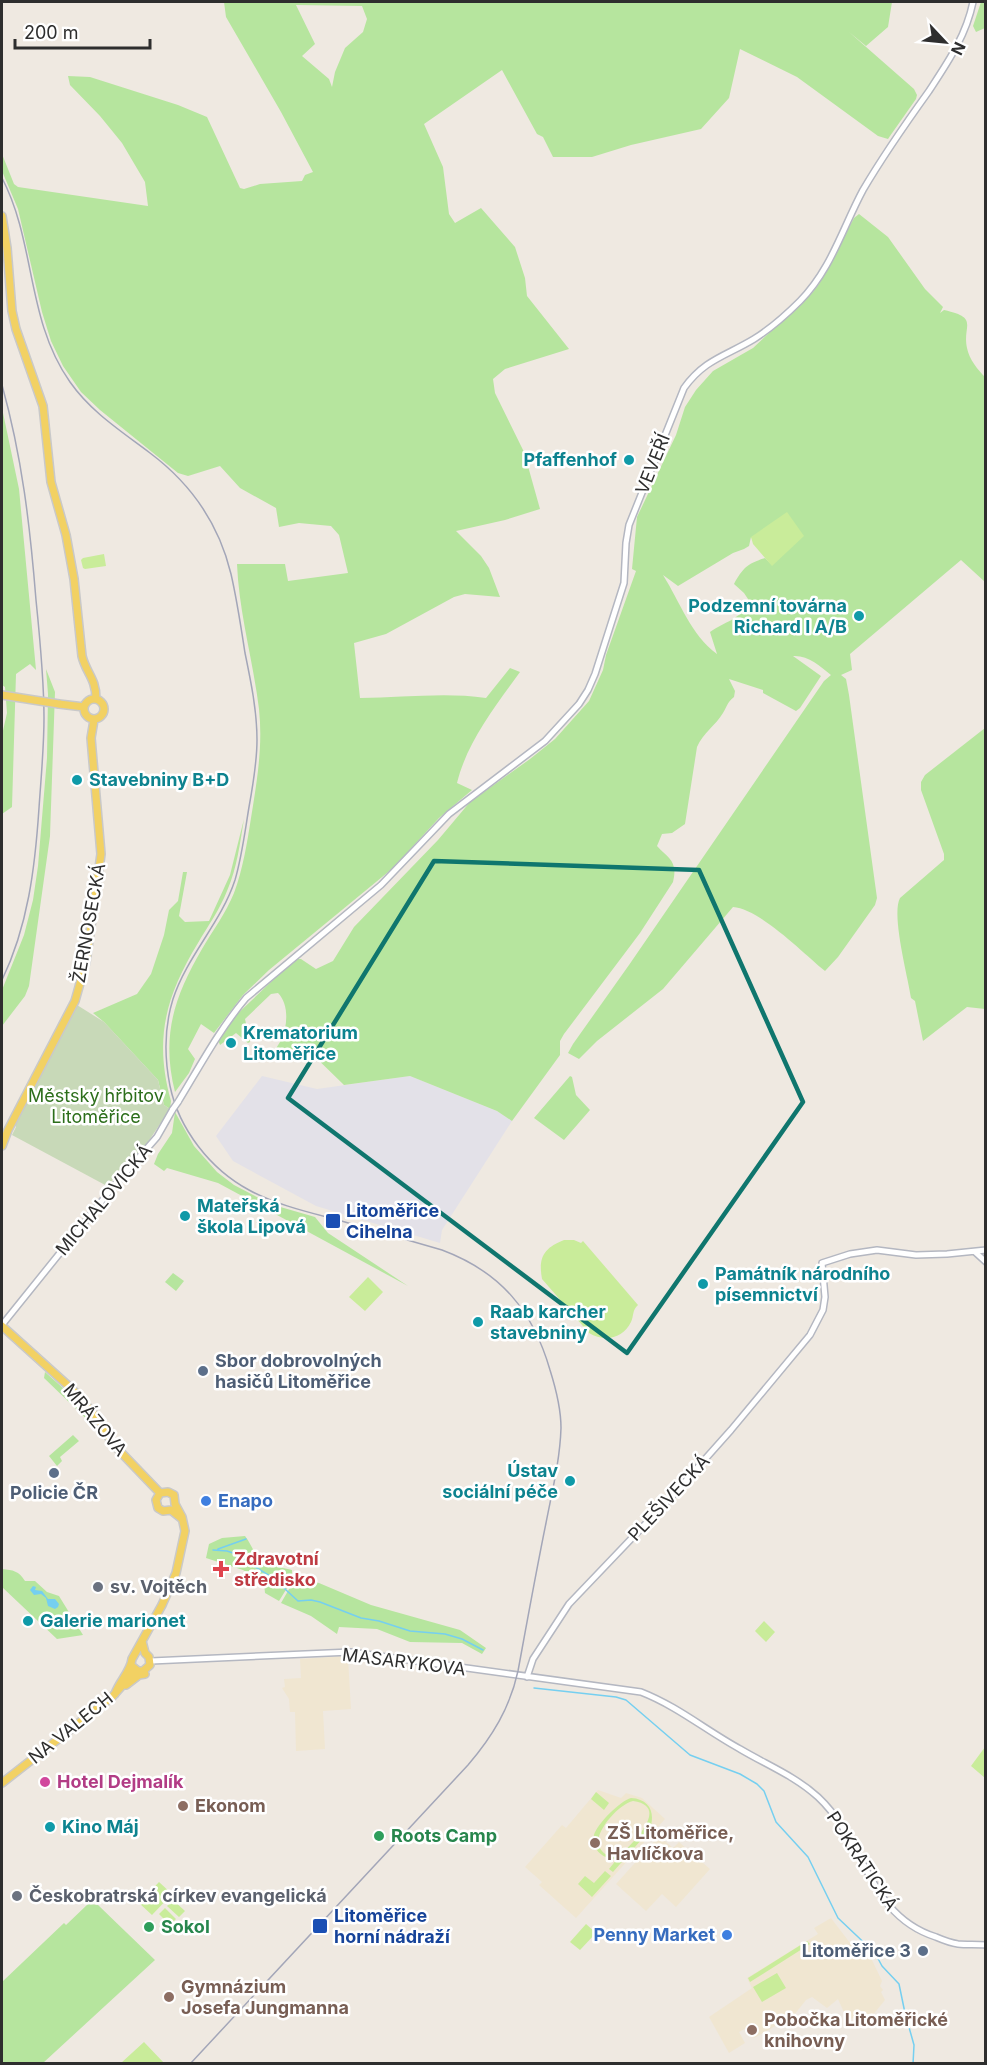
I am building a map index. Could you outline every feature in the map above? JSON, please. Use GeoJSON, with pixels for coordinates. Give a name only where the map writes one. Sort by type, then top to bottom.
{"type":"FeatureCollection","features":[{"type":"Feature","properties":{"kind":"main road","name":"ŽERNOSECKÁ"},"geometry":{"type":"LineString","coordinates":[[2,216],[12,310],[16,329],[38,393],[46,430],[51,482],[66,535],[74,579],[82,656],[93,678],[96,699],[102,702],[105,710],[101,718],[94,720],[91,738],[101,854],[86,962],[75,1001],[2,1146]]}},
{"type":"Feature","properties":{"kind":"main road"},"geometry":{"type":"LineString","coordinates":[[2,695],[84,707]]}},
{"type":"Feature","properties":{"kind":"main road"},"geometry":{"type":"LineString","coordinates":[[94,720],[85,714],[84,707],[88,701],[96,699]]}},
{"type":"Feature","properties":{"kind":"main road","name":"MRÁZOVA"},"geometry":{"type":"LineString","coordinates":[[2,1325],[73,1390],[99,1420],[112,1443],[160,1493]]}},
{"type":"Feature","properties":{"kind":"main road"},"geometry":{"type":"LineString","coordinates":[[134,1667],[132,1659],[137,1654],[176,1573],[184,1537],[184,1522],[173,1507],[175,1497],[166,1492],[160,1493],[156,1500],[157,1506],[163,1511],[173,1507]]}},
{"type":"Feature","properties":{"kind":"main road"},"geometry":{"type":"LineString","coordinates":[[134,1667],[143,1671],[148,1669],[151,1661],[145,1653],[142,1641]]}},
{"type":"Feature","properties":{"kind":"main road"},"geometry":{"type":"LineString","coordinates":[[137,1654],[145,1653]]}},
{"type":"Feature","properties":{"kind":"main road"},"geometry":{"type":"LineString","coordinates":[[115,1694],[120,1681],[134,1667]]}},
{"type":"Feature","properties":{"kind":"main road","name":"NA VALECH"},"geometry":{"type":"LineString","coordinates":[[2,1783],[139,1675],[145,1674]]}},
{"type":"Feature","properties":{"kind":"street","name":"VEVEŘÍ"},"geometry":{"type":"LineString","coordinates":[[216,1038],[246,998],[381,885],[449,814],[545,741],[564,723],[588,690],[601,657],[624,583],[629,525],[684,388],[694,374],[712,360],[756,338],[812,288],[835,249],[872,175],[959,46],[973,2]]}},
{"type":"Feature","properties":{"kind":"street","name":"MICHALOVICKÁ"},"geometry":{"type":"LineString","coordinates":[[2,1325],[113,1187],[157,1137],[216,1038]]}},
{"type":"Feature","properties":{"kind":"street","name":"PLEŠIVECKÁ"},"geometry":{"type":"LineString","coordinates":[[527,1677],[532,1659],[569,1604],[674,1494],[810,1335],[818,1322],[825,1297],[822,1263],[850,1254],[877,1250],[916,1255],[975,1252]]}},
{"type":"Feature","properties":{"kind":"street"},"geometry":{"type":"LineString","coordinates":[[975,1252],[986,1250]]}},
{"type":"Feature","properties":{"kind":"street"},"geometry":{"type":"LineString","coordinates":[[975,1252],[986,1262]]}},
{"type":"Feature","properties":{"kind":"street","name":"MASARYKOVA"},"geometry":{"type":"LineString","coordinates":[[151,1661],[351,1652],[641,1692],[655,1698]]}},
{"type":"Feature","properties":{"kind":"street","name":"POKRATICKÁ"},"geometry":{"type":"LineString","coordinates":[[655,1698],[739,1749],[801,1783],[819,1798],[848,1832],[885,1902],[907,1923],[923,1933],[956,1944],[986,1945]]}},
{"type":"Feature","properties":{"kind":"highlighted area"},"geometry":{"type":"Polygon","coordinates":[[[434,861],[699,870],[803,1102],[627,1353],[288,1098],[434,861]]]}},
{"type":"Feature","properties":{"kind":"shaded area"},"geometry":{"type":"Polygon","coordinates":[[[262,1076],[317,1089],[410,1076],[497,1111],[512,1121],[442,1230],[440,1243],[316,1206],[233,1161],[216,1136],[262,1076]]]}},
{"type":"Feature","properties":{"kind":"shaded area"},"geometry":{"type":"Polygon","coordinates":[[[346,1656],[348,1658],[351,1709],[323,1711],[325,1749],[296,1751],[295,1712],[290,1712],[289,1699],[282,1688],[285,1687],[284,1679],[301,1678],[300,1659],[346,1656]]]}},
{"type":"Feature","properties":{"kind":"shaded area","name":"ZŠ Litoměřice, Havlíčkova"},"geometry":{"type":"Polygon","coordinates":[[[598,1790],[621,1798],[626,1793],[642,1798],[665,1819],[576,1918],[539,1885],[542,1882],[525,1867],[562,1825],[566,1828],[598,1790]]]}},
{"type":"Feature","properties":{"kind":"shaded area"},"geometry":{"type":"Polygon","coordinates":[[[659,1836],[673,1848],[679,1842],[710,1869],[676,1907],[662,1894],[646,1911],[616,1884],[659,1836]]]}},
{"type":"Feature","properties":{"kind":"shaded area"},"geometry":{"type":"Polygon","coordinates":[[[831,1918],[850,1943],[872,1960],[882,1981],[880,1986],[885,2000],[872,2016],[847,2019],[838,1999],[827,2008],[812,1997],[806,2000],[794,2015],[786,2020],[782,2015],[776,2019],[779,2024],[754,2038],[748,2027],[739,2032],[745,2043],[729,2053],[709,2017],[752,1988],[747,1978],[818,1934],[814,1928],[831,1918]]]}},
{"type":"Feature","properties":{"kind":"green space"},"geometry":{"type":"Polygon","coordinates":[[[224,2],[892,2],[888,27],[866,46],[849,32],[914,89],[917,95],[888,139],[878,136],[797,77],[740,49],[729,98],[701,129],[631,145],[592,157],[553,157],[543,137],[537,134],[502,70],[424,124],[443,167],[449,214],[455,223],[481,208],[515,247],[525,278],[527,296],[569,349],[505,369],[493,379],[495,393],[524,452],[540,509],[456,531],[481,556],[489,568],[500,597],[465,594],[454,597],[386,634],[354,643],[360,698],[438,695],[486,698],[510,668],[520,672],[483,725],[468,753],[457,783],[472,790],[439,818],[393,868],[269,970],[243,995],[214,1033],[201,1024],[188,1049],[195,1059],[189,1073],[175,1092],[169,1053],[177,1001],[192,967],[234,893],[244,856],[257,777],[260,750],[259,709],[240,600],[237,564],[285,564],[288,581],[348,573],[339,535],[331,526],[299,523],[279,527],[276,508],[240,488],[220,466],[188,476],[178,473],[81,392],[63,366],[51,341],[18,209],[2,171],[2,154],[14,184],[18,187],[148,206],[145,182],[122,143],[70,85],[68,76],[90,77],[178,105],[207,117],[240,188],[302,181],[305,175],[313,172],[226,17],[224,2]],[[296,5],[315,44],[302,56],[329,79],[332,87],[335,72],[345,48],[363,32],[367,19],[362,6],[296,5]]]}},
{"type":"Feature","properties":{"kind":"green space"},"geometry":{"type":"Polygon","coordinates":[[[981,2],[985,2],[985,28],[976,32],[973,26],[981,2]]]}},
{"type":"Feature","properties":{"kind":"green space"},"geometry":{"type":"Polygon","coordinates":[[[859,214],[888,237],[925,289],[943,307],[940,313],[944,310],[966,319],[968,352],[985,377],[985,582],[961,560],[850,654],[852,670],[841,675],[846,679],[849,695],[877,898],[875,905],[838,957],[825,971],[768,923],[756,915],[733,907],[663,989],[597,1041],[579,1059],[568,1053],[824,681],[831,675],[809,659],[793,656],[821,676],[796,711],[763,693],[763,690],[729,679],[735,691],[734,697],[697,747],[685,824],[672,833],[662,834],[657,846],[673,865],[673,882],[640,933],[564,1034],[560,1041],[560,1055],[512,1121],[497,1111],[410,1076],[344,1085],[306,1048],[285,1058],[272,1057],[281,1040],[286,1022],[286,1009],[278,993],[271,994],[245,1019],[250,1042],[248,1043],[236,1033],[220,1045],[218,1040],[232,1019],[295,959],[301,959],[316,969],[333,961],[354,927],[438,840],[470,802],[555,739],[589,701],[603,670],[606,655],[636,571],[632,569],[637,517],[676,435],[685,407],[713,371],[753,348],[812,293],[854,218],[859,214]],[[751,537],[749,546],[678,586],[663,575],[693,628],[717,654],[710,632],[737,616],[750,602],[734,584],[737,579],[746,567],[759,560],[765,558],[772,565],[751,537]]]}},
{"type":"Feature","properties":{"kind":"green space"},"geometry":{"type":"Polygon","coordinates":[[[2,408],[19,489],[36,670],[30,664],[16,674],[12,807],[2,814],[2,735],[7,713],[5,687],[2,685],[2,408]]]}},
{"type":"Feature","properties":{"kind":"green space"},"geometry":{"type":"Polygon","coordinates":[[[787,512],[804,536],[772,566],[753,544],[751,537],[787,512]]]}},
{"type":"Feature","properties":{"kind":"green space"},"geometry":{"type":"Polygon","coordinates":[[[104,554],[106,566],[83,568],[81,560],[83,558],[104,554]]]}},
{"type":"Feature","properties":{"kind":"green space"},"geometry":{"type":"Polygon","coordinates":[[[46,669],[55,692],[50,836],[29,986],[25,996],[2,1026],[2,990],[24,935],[33,900],[38,866],[47,758],[46,669]]]}},
{"type":"Feature","properties":{"kind":"green space"},"geometry":{"type":"Polygon","coordinates":[[[985,728],[985,1009],[967,1007],[923,1041],[915,1001],[911,998],[897,918],[900,898],[944,860],[944,854],[921,790],[921,782],[925,775],[985,728]]]}},
{"type":"Feature","properties":{"kind":"green space"},"geometry":{"type":"Polygon","coordinates":[[[244,819],[236,864],[227,891],[177,982],[170,1001],[163,1038],[163,1058],[171,1101],[170,1109],[164,1105],[158,1080],[93,1013],[137,994],[151,974],[164,935],[169,910],[178,901],[183,872],[187,872],[179,916],[185,922],[209,921],[230,875],[244,819]]]}},
{"type":"Feature","properties":{"kind":"green space","name":"Městský hřbitov Litoměřice"},"geometry":{"type":"Polygon","coordinates":[[[77,1005],[104,1022],[158,1080],[164,1105],[170,1109],[146,1145],[107,1186],[12,1135],[15,1124],[77,1005]]]}},
{"type":"Feature","properties":{"kind":"green space"},"geometry":{"type":"Polygon","coordinates":[[[570,1076],[576,1095],[590,1110],[564,1140],[534,1118],[570,1076]]]}},
{"type":"Feature","properties":{"kind":"green space"},"geometry":{"type":"Polygon","coordinates":[[[175,1112],[194,1146],[217,1172],[234,1185],[270,1204],[315,1217],[328,1233],[408,1286],[218,1183],[167,1168],[164,1171],[154,1164],[172,1133],[175,1112]]]}},
{"type":"Feature","properties":{"kind":"green space"},"geometry":{"type":"Polygon","coordinates":[[[564,1240],[581,1243],[583,1241],[638,1305],[628,1328],[623,1332],[607,1338],[589,1333],[542,1279],[541,1265],[544,1254],[552,1246],[564,1240]]]}},
{"type":"Feature","properties":{"kind":"green space"},"geometry":{"type":"Polygon","coordinates":[[[173,1273],[184,1281],[176,1291],[165,1282],[173,1273]]]}},
{"type":"Feature","properties":{"kind":"green space"},"geometry":{"type":"Polygon","coordinates":[[[368,1277],[383,1292],[365,1311],[349,1297],[368,1277]]]}},
{"type":"Feature","properties":{"kind":"green space"},"geometry":{"type":"Polygon","coordinates":[[[45,1372],[64,1389],[101,1430],[102,1434],[44,1378],[45,1372]]]}},
{"type":"Feature","properties":{"kind":"green space"},"geometry":{"type":"Polygon","coordinates":[[[73,1435],[79,1441],[60,1457],[62,1461],[57,1466],[49,1456],[73,1435]]]}},
{"type":"Feature","properties":{"kind":"green space"},"geometry":{"type":"Polygon","coordinates":[[[245,1536],[261,1560],[292,1570],[292,1580],[279,1601],[265,1593],[264,1583],[243,1570],[206,1558],[209,1544],[222,1538],[245,1536]]]}},
{"type":"Feature","properties":{"kind":"green space"},"geometry":{"type":"Polygon","coordinates":[[[2,1569],[15,1572],[25,1581],[35,1581],[47,1592],[59,1596],[83,1635],[57,1639],[2,1587],[2,1569]]]}},
{"type":"Feature","properties":{"kind":"green space"},"geometry":{"type":"Polygon","coordinates":[[[296,1577],[319,1583],[371,1605],[460,1630],[486,1648],[482,1654],[462,1643],[410,1642],[377,1629],[339,1627],[337,1634],[311,1616],[281,1603],[296,1577]]]}},
{"type":"Feature","properties":{"kind":"green space"},"geometry":{"type":"Polygon","coordinates":[[[764,1621],[775,1632],[766,1642],[755,1631],[764,1621]]]}},
{"type":"Feature","properties":{"kind":"green space"},"geometry":{"type":"Polygon","coordinates":[[[985,1747],[985,1778],[971,1766],[985,1747]]]}},
{"type":"Feature","properties":{"kind":"green space"},"geometry":{"type":"Polygon","coordinates":[[[596,1792],[609,1803],[604,1810],[591,1799],[596,1792]]]}},
{"type":"Feature","properties":{"kind":"green space"},"geometry":{"type":"Polygon","coordinates":[[[638,1799],[647,1805],[652,1814],[651,1825],[649,1831],[613,1872],[609,1869],[617,1859],[608,1858],[600,1853],[594,1845],[594,1835],[604,1819],[626,1800],[638,1799]],[[633,1801],[627,1803],[615,1812],[605,1825],[598,1839],[598,1845],[607,1855],[622,1853],[643,1829],[649,1812],[642,1803],[633,1801]]]}},
{"type":"Feature","properties":{"kind":"green space"},"geometry":{"type":"Polygon","coordinates":[[[605,1871],[611,1876],[592,1897],[578,1884],[585,1876],[594,1883],[605,1871]]]}},
{"type":"Feature","properties":{"kind":"green space"},"geometry":{"type":"Polygon","coordinates":[[[159,1882],[172,1894],[152,1915],[139,1903],[159,1882]]]}},
{"type":"Feature","properties":{"kind":"green space"},"geometry":{"type":"Polygon","coordinates":[[[173,1900],[185,1911],[179,1917],[167,1906],[173,1900]]]}},
{"type":"Feature","properties":{"kind":"green space"},"geometry":{"type":"Polygon","coordinates":[[[88,1904],[98,1905],[155,1960],[43,2063],[2,2063],[2,1982],[64,1923],[66,1925],[88,1904]]]}},
{"type":"Feature","properties":{"kind":"green space"},"geometry":{"type":"Polygon","coordinates":[[[165,1908],[176,1919],[170,1925],[159,1914],[165,1908]]]}},
{"type":"Feature","properties":{"kind":"green space"},"geometry":{"type":"Polygon","coordinates":[[[586,1924],[596,1933],[580,1950],[570,1942],[586,1924]]]}},
{"type":"Feature","properties":{"kind":"green space"},"geometry":{"type":"Polygon","coordinates":[[[807,1941],[810,1944],[750,1982],[748,1978],[807,1941]]]}},
{"type":"Feature","properties":{"kind":"green space"},"geometry":{"type":"Polygon","coordinates":[[[777,1973],[786,1988],[762,2002],[753,1987],[777,1973]]]}},
{"type":"Feature","properties":{"kind":"green space"},"geometry":{"type":"Polygon","coordinates":[[[144,2042],[164,2063],[121,2063],[144,2042]]]}},
{"type":"Feature","properties":{"kind":"water"},"geometry":{"type":"Polygon","coordinates":[[[33,1586],[36,1587],[35,1590],[42,1591],[48,1599],[55,1599],[59,1604],[58,1607],[55,1609],[48,1606],[46,1598],[41,1594],[34,1595],[30,1590],[33,1586]]]}},
{"type":"Feature","properties":{"kind":"waterway"},"geometry":{"type":"LineString","coordinates":[[218,1549],[246,1539]]}},
{"type":"Feature","properties":{"kind":"waterway"},"geometry":{"type":"LineString","coordinates":[[213,1550],[233,1553],[273,1578],[298,1601],[320,1602],[361,1618],[410,1631],[445,1634],[462,1639],[483,1650]]}},
{"type":"Feature","properties":{"kind":"waterway"},"geometry":{"type":"LineString","coordinates":[[534,1688],[626,1700],[690,1755],[740,1774],[757,1784],[764,1791],[776,1822],[808,1857],[838,1918],[875,1953],[882,1966],[899,1984],[914,2045],[913,2064]]}},
{"type":"Feature","properties":{"kind":"railway"},"geometry":{"type":"LineString","coordinates":[[2,178],[21,229],[38,307],[56,358],[70,382],[87,403],[150,453],[190,491],[219,538],[235,594],[255,707],[256,766],[235,880],[221,911],[179,983],[170,1010],[166,1042],[167,1064],[174,1102],[189,1132],[209,1159],[221,1171],[249,1190],[293,1208],[442,1250],[463,1259],[498,1282],[512,1296],[534,1329],[550,1370],[560,1413],[561,1428],[557,1464],[518,1671],[515,1685],[499,1721],[485,1744],[468,1765],[190,2064]]}},
{"type":"Feature","properties":{"kind":"railway"},"geometry":{"type":"LineString","coordinates":[[2,385],[15,438],[28,518],[42,659],[44,718],[39,808],[29,896],[18,939],[2,980]]}},
{"type":"Feature","properties":{"kind":"place","name":"Pfaffenhof"},"geometry":{"type":"Point","coordinates":[629,460]}},
{"type":"Feature","properties":{"kind":"place","name":"Podzemní továrna Richard I A/B"},"geometry":{"type":"Point","coordinates":[859,616]}},
{"type":"Feature","properties":{"kind":"place","name":"Stavebniny B+D"},"geometry":{"type":"Point","coordinates":[77,780]}},
{"type":"Feature","properties":{"kind":"place","name":"Krematorium Litoměřice"},"geometry":{"type":"Point","coordinates":[231,1043]}},
{"type":"Feature","properties":{"kind":"place","name":"Mateřská škola Lipová"},"geometry":{"type":"Point","coordinates":[185,1216]}},
{"type":"Feature","properties":{"kind":"place","name":"Litoměřice Cihelna"},"geometry":{"type":"Point","coordinates":[333,1221]}},
{"type":"Feature","properties":{"kind":"place","name":"Památník národního písemnictví"},"geometry":{"type":"Point","coordinates":[703,1284]}},
{"type":"Feature","properties":{"kind":"place","name":"Raab karcher stavebniny"},"geometry":{"type":"Point","coordinates":[478,1322]}},
{"type":"Feature","properties":{"kind":"place","name":"Sbor dobrovolných hasičů Litoměřice"},"geometry":{"type":"Point","coordinates":[203,1371]}},
{"type":"Feature","properties":{"kind":"place","name":"Policie ČR"},"geometry":{"type":"Point","coordinates":[54,1473]}},
{"type":"Feature","properties":{"kind":"place","name":"Ústav sociální péče"},"geometry":{"type":"Point","coordinates":[570,1481]}},
{"type":"Feature","properties":{"kind":"place","name":"Enapo"},"geometry":{"type":"Point","coordinates":[206,1501]}},
{"type":"Feature","properties":{"kind":"place","name":"Zdravotní středisko"},"geometry":{"type":"Point","coordinates":[221,1569]}},
{"type":"Feature","properties":{"kind":"place","name":"sv. Vojtěch"},"geometry":{"type":"Point","coordinates":[98,1587]}},
{"type":"Feature","properties":{"kind":"place","name":"Galerie marionet"},"geometry":{"type":"Point","coordinates":[28,1621]}},
{"type":"Feature","properties":{"kind":"place","name":"Hotel Dejmalík"},"geometry":{"type":"Point","coordinates":[45,1782]}},
{"type":"Feature","properties":{"kind":"place","name":"Ekonom"},"geometry":{"type":"Point","coordinates":[183,1806]}},
{"type":"Feature","properties":{"kind":"place","name":"Kino Máj"},"geometry":{"type":"Point","coordinates":[50,1827]}},
{"type":"Feature","properties":{"kind":"place","name":"Roots Camp"},"geometry":{"type":"Point","coordinates":[379,1836]}},
{"type":"Feature","properties":{"kind":"place","name":"ZŠ Litoměřice, Havlíčkova"},"geometry":{"type":"Point","coordinates":[595,1843]}},
{"type":"Feature","properties":{"kind":"place","name":"Českobratrská církev evangelická"},"geometry":{"type":"Point","coordinates":[17,1896]}},
{"type":"Feature","properties":{"kind":"place","name":"Litoměřice horní nádraží"},"geometry":{"type":"Point","coordinates":[320,1926]}},
{"type":"Feature","properties":{"kind":"place","name":"Sokol"},"geometry":{"type":"Point","coordinates":[149,1927]}},
{"type":"Feature","properties":{"kind":"place","name":"Penny Market"},"geometry":{"type":"Point","coordinates":[727,1935]}},
{"type":"Feature","properties":{"kind":"place","name":"Litoměřice 3"},"geometry":{"type":"Point","coordinates":[923,1951]}},
{"type":"Feature","properties":{"kind":"place","name":"Gymnázium Josefa Jungmanna"},"geometry":{"type":"Point","coordinates":[169,1997]}},
{"type":"Feature","properties":{"kind":"place","name":"Pobočka Litoměřické knihovny"},"geometry":{"type":"Point","coordinates":[752,2030]}}]}
